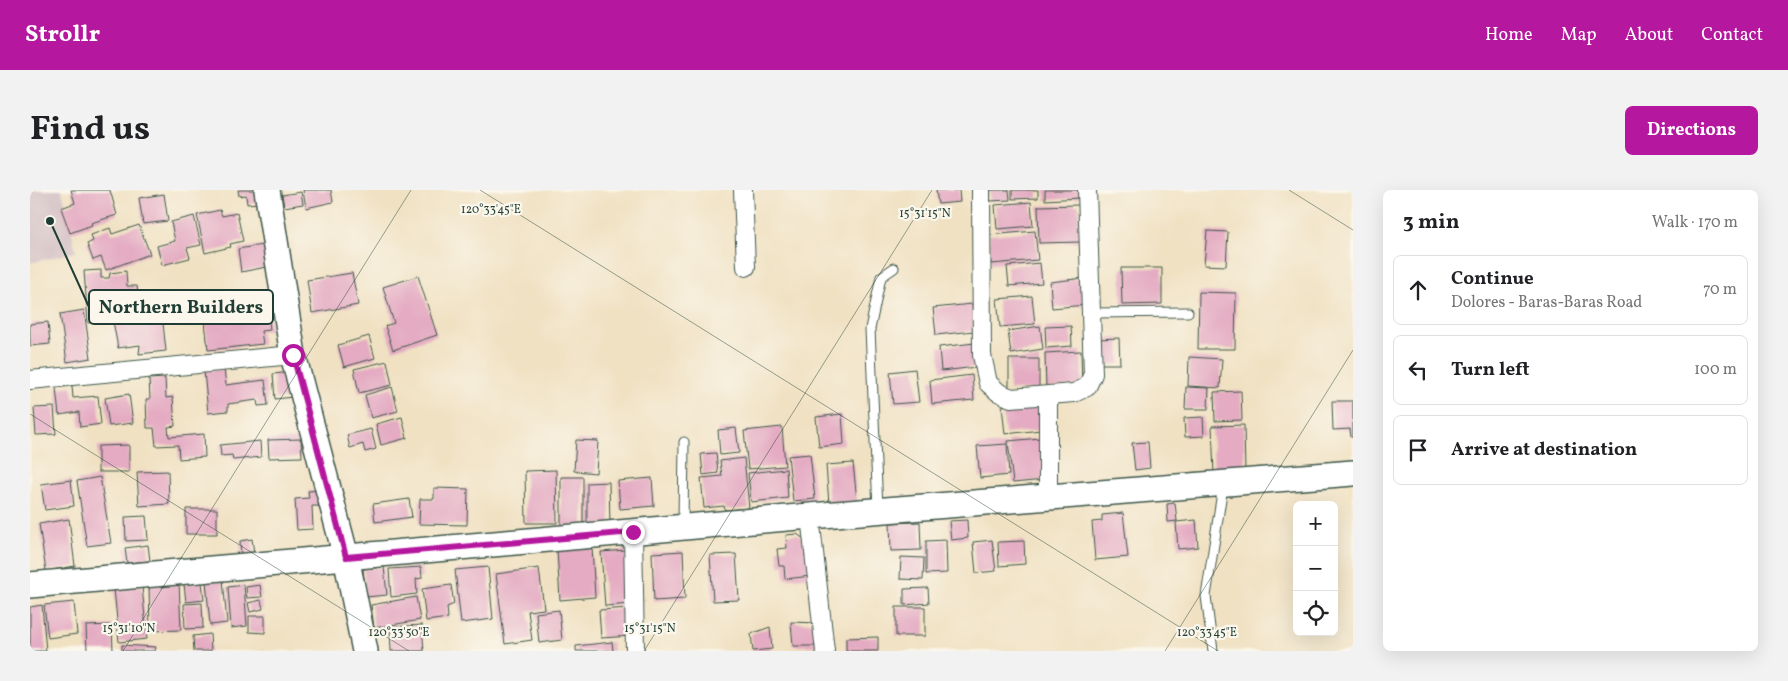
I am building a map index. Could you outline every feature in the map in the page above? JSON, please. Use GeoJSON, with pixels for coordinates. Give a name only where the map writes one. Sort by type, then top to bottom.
{"type":"FeatureCollection","features":[{"type":"Feature","properties":{"kind":"street"},"geometry":{"type":"LineString","coordinates":[[267,190],[293,355],[346,557],[365,651]]}},
{"type":"Feature","properties":{"kind":"street"},"geometry":{"type":"LineString","coordinates":[[744,190],[746,267]]}},
{"type":"Feature","properties":{"kind":"street"},"geometry":{"type":"LineString","coordinates":[[981,190],[982,355],[988,383],[998,392],[1011,398],[1074,393],[1087,387],[1092,380],[1094,374],[1087,190]]}},
{"type":"Feature","properties":{"kind":"street"},"geometry":{"type":"LineString","coordinates":[[30,380],[293,355]]}},
{"type":"Feature","properties":{"kind":"street"},"geometry":{"type":"LineString","coordinates":[[1048,395],[1048,499]]}},
{"type":"Feature","properties":{"kind":"street"},"geometry":{"type":"LineString","coordinates":[[30,585],[810,516],[1048,499],[1353,473]]}},
{"type":"Feature","properties":{"kind":"street"},"geometry":{"type":"LineString","coordinates":[[810,516],[825,651]]}},
{"type":"Feature","properties":{"kind":"street"},"geometry":{"type":"LineString","coordinates":[[633,532],[635,651]]}},
{"type":"Feature","properties":{"kind":"lane"},"geometry":{"type":"LineString","coordinates":[[878,511],[870,329],[880,277],[894,268]]}},
{"type":"Feature","properties":{"kind":"lane"},"geometry":{"type":"LineString","coordinates":[[1092,313],[1188,312]]}},
{"type":"Feature","properties":{"kind":"lane"},"geometry":{"type":"LineString","coordinates":[[683,527],[684,442]]}},
{"type":"Feature","properties":{"kind":"lane"},"geometry":{"type":"LineString","coordinates":[[1213,651],[1206,596],[1223,485]]}},
{"type":"Feature","properties":{"kind":"shaded area"},"geometry":{"type":"Polygon","coordinates":[[[30,190],[62,190],[76,252],[30,263],[30,190]]]}},
{"type":"Feature","properties":{"kind":"building"},"geometry":{"type":"Polygon","coordinates":[[[71,190],[110,190],[117,215],[91,223],[92,225],[70,233],[61,208],[75,203],[71,190]]]}},
{"type":"Feature","properties":{"kind":"building"},"geometry":{"type":"Polygon","coordinates":[[[238,190],[256,190],[258,203],[247,204],[246,195],[239,196],[238,190]]]}},
{"type":"Feature","properties":{"kind":"building"},"geometry":{"type":"Polygon","coordinates":[[[303,190],[331,190],[333,202],[306,208],[303,190]]]}},
{"type":"Feature","properties":{"kind":"building"},"geometry":{"type":"Polygon","coordinates":[[[936,190],[959,190],[960,202],[938,204],[936,190]]]}},
{"type":"Feature","properties":{"kind":"building"},"geometry":{"type":"Polygon","coordinates":[[[989,190],[1009,190],[1010,200],[990,201],[989,190]]]}},
{"type":"Feature","properties":{"kind":"building"},"geometry":{"type":"Polygon","coordinates":[[[1012,190],[1038,190],[1038,198],[1012,199],[1012,190]]]}},
{"type":"Feature","properties":{"kind":"building"},"geometry":{"type":"Polygon","coordinates":[[[1045,190],[1079,190],[1080,198],[1045,200],[1045,190]]]}},
{"type":"Feature","properties":{"kind":"building"},"geometry":{"type":"Polygon","coordinates":[[[301,192],[303,204],[284,207],[282,195],[301,192]]]}},
{"type":"Feature","properties":{"kind":"building"},"geometry":{"type":"Polygon","coordinates":[[[164,194],[168,221],[143,224],[139,198],[164,194]]]}},
{"type":"Feature","properties":{"kind":"building"},"geometry":{"type":"Polygon","coordinates":[[[1031,202],[1033,226],[997,229],[995,205],[1031,202]]]}},
{"type":"Feature","properties":{"kind":"building"},"geometry":{"type":"Polygon","coordinates":[[[1079,205],[1080,242],[1039,243],[1038,206],[1079,205]]]}},
{"type":"Feature","properties":{"kind":"building"},"geometry":{"type":"Polygon","coordinates":[[[220,210],[222,216],[237,213],[243,241],[230,244],[231,247],[205,253],[197,215],[220,210]]]}},
{"type":"Feature","properties":{"kind":"building"},"geometry":{"type":"Polygon","coordinates":[[[194,216],[201,245],[187,248],[190,258],[162,265],[157,246],[175,241],[171,222],[194,216]]]}},
{"type":"Feature","properties":{"kind":"building"},"geometry":{"type":"Polygon","coordinates":[[[139,225],[150,254],[106,270],[101,257],[93,260],[87,244],[93,241],[91,235],[110,228],[112,234],[139,225]]]}},
{"type":"Feature","properties":{"kind":"building"},"geometry":{"type":"Polygon","coordinates":[[[1035,231],[1038,260],[991,264],[989,235],[1035,231]]]}},
{"type":"Feature","properties":{"kind":"building"},"geometry":{"type":"Polygon","coordinates":[[[1207,231],[1228,232],[1226,266],[1204,265],[1207,231]]]}},
{"type":"Feature","properties":{"kind":"building"},"geometry":{"type":"Polygon","coordinates":[[[268,244],[272,266],[241,272],[238,249],[268,244]]]}},
{"type":"Feature","properties":{"kind":"building"},"geometry":{"type":"Polygon","coordinates":[[[1040,263],[1042,283],[1009,286],[1007,266],[1040,263]]]}},
{"type":"Feature","properties":{"kind":"building"},"geometry":{"type":"Polygon","coordinates":[[[1121,268],[1162,268],[1162,304],[1122,305],[1121,268]]]}},
{"type":"Feature","properties":{"kind":"building"},"geometry":{"type":"Polygon","coordinates":[[[101,270],[101,278],[109,278],[110,273],[126,271],[127,286],[137,286],[139,304],[132,304],[132,290],[95,293],[97,322],[88,323],[84,271],[101,270]]]}},
{"type":"Feature","properties":{"kind":"building"},"geometry":{"type":"Polygon","coordinates":[[[352,273],[358,305],[312,313],[307,280],[352,273]]]}},
{"type":"Feature","properties":{"kind":"building"},"geometry":{"type":"Polygon","coordinates":[[[418,276],[437,335],[393,350],[385,326],[394,323],[383,287],[418,276]]]}},
{"type":"Feature","properties":{"kind":"building"},"geometry":{"type":"Polygon","coordinates":[[[1084,278],[1086,305],[1052,308],[1050,282],[1084,278]]]}},
{"type":"Feature","properties":{"kind":"building"},"geometry":{"type":"Polygon","coordinates":[[[1199,292],[1236,293],[1235,349],[1198,349],[1199,292]]]}},
{"type":"Feature","properties":{"kind":"building"},"geometry":{"type":"Polygon","coordinates":[[[1032,296],[1035,324],[1000,327],[997,299],[1032,296]]]}},
{"type":"Feature","properties":{"kind":"building"},"geometry":{"type":"Polygon","coordinates":[[[258,297],[260,311],[268,310],[270,330],[261,331],[263,344],[208,350],[203,303],[258,297]]]}},
{"type":"Feature","properties":{"kind":"building"},"geometry":{"type":"Polygon","coordinates":[[[972,304],[974,331],[936,335],[933,308],[972,304]]]}},
{"type":"Feature","properties":{"kind":"building"},"geometry":{"type":"Polygon","coordinates":[[[84,310],[91,358],[67,362],[60,314],[84,310]]]}},
{"type":"Feature","properties":{"kind":"building"},"geometry":{"type":"Polygon","coordinates":[[[162,314],[166,351],[139,354],[140,345],[118,348],[113,321],[162,314]]]}},
{"type":"Feature","properties":{"kind":"building"},"geometry":{"type":"Polygon","coordinates":[[[48,322],[50,344],[30,346],[30,324],[48,322]]]}},
{"type":"Feature","properties":{"kind":"building"},"geometry":{"type":"Polygon","coordinates":[[[1040,326],[1043,349],[1011,354],[1008,331],[1040,326]]]}},
{"type":"Feature","properties":{"kind":"building"},"geometry":{"type":"Polygon","coordinates":[[[1071,326],[1072,346],[1046,348],[1045,327],[1071,326]]]}},
{"type":"Feature","properties":{"kind":"building"},"geometry":{"type":"Polygon","coordinates":[[[369,336],[375,358],[344,367],[338,345],[369,336]]]}},
{"type":"Feature","properties":{"kind":"building"},"geometry":{"type":"Polygon","coordinates":[[[1119,338],[1120,364],[1098,364],[1098,339],[1119,338]]]}},
{"type":"Feature","properties":{"kind":"building"},"geometry":{"type":"Polygon","coordinates":[[[975,343],[977,367],[941,371],[939,347],[975,343]]]}},
{"type":"Feature","properties":{"kind":"building"},"geometry":{"type":"Polygon","coordinates":[[[1081,351],[1082,386],[1046,388],[1045,353],[1081,351]]]}},
{"type":"Feature","properties":{"kind":"building"},"geometry":{"type":"Polygon","coordinates":[[[1189,357],[1222,359],[1220,388],[1188,386],[1189,357]]]}},
{"type":"Feature","properties":{"kind":"building"},"geometry":{"type":"Polygon","coordinates":[[[1009,359],[1039,359],[1039,390],[1009,390],[1009,359]]]}},
{"type":"Feature","properties":{"kind":"building"},"geometry":{"type":"Polygon","coordinates":[[[387,361],[392,385],[359,393],[354,369],[387,361]]]}},
{"type":"Feature","properties":{"kind":"building"},"geometry":{"type":"Polygon","coordinates":[[[224,369],[226,385],[265,380],[268,405],[258,406],[257,400],[228,404],[228,411],[208,413],[204,371],[224,369]]]}},
{"type":"Feature","properties":{"kind":"building"},"geometry":{"type":"Polygon","coordinates":[[[915,369],[919,402],[893,404],[890,372],[915,369]]]}},
{"type":"Feature","properties":{"kind":"building"},"geometry":{"type":"Polygon","coordinates":[[[291,372],[293,397],[275,399],[273,374],[291,372]]]}},
{"type":"Feature","properties":{"kind":"building"},"geometry":{"type":"Polygon","coordinates":[[[972,375],[974,400],[932,404],[930,380],[972,375]]]}},
{"type":"Feature","properties":{"kind":"building"},"geometry":{"type":"Polygon","coordinates":[[[165,378],[166,398],[173,397],[175,426],[168,427],[169,437],[204,434],[205,457],[179,459],[178,445],[156,446],[154,428],[147,428],[146,399],[150,399],[149,379],[165,378]]]}},
{"type":"Feature","properties":{"kind":"building"},"geometry":{"type":"Polygon","coordinates":[[[72,386],[73,398],[98,396],[101,424],[80,427],[79,412],[59,415],[56,388],[72,386]]]}},
{"type":"Feature","properties":{"kind":"building"},"geometry":{"type":"Polygon","coordinates":[[[392,387],[398,411],[371,418],[365,395],[392,387]]]}},
{"type":"Feature","properties":{"kind":"building"},"geometry":{"type":"Polygon","coordinates":[[[1186,387],[1209,388],[1208,409],[1185,409],[1186,387]]]}},
{"type":"Feature","properties":{"kind":"building"},"geometry":{"type":"Polygon","coordinates":[[[1241,391],[1242,420],[1215,421],[1214,392],[1241,391]]]}},
{"type":"Feature","properties":{"kind":"building"},"geometry":{"type":"Polygon","coordinates":[[[129,394],[133,423],[109,426],[105,398],[129,394]]]}},
{"type":"Feature","properties":{"kind":"building"},"geometry":{"type":"Polygon","coordinates":[[[1332,401],[1353,401],[1353,437],[1351,437],[1350,429],[1333,430],[1332,401]]]}},
{"type":"Feature","properties":{"kind":"building"},"geometry":{"type":"Polygon","coordinates":[[[1038,403],[1041,430],[1005,434],[1002,406],[1038,403]]]}},
{"type":"Feature","properties":{"kind":"building"},"geometry":{"type":"Polygon","coordinates":[[[54,407],[56,434],[36,435],[34,408],[54,407]]]}},
{"type":"Feature","properties":{"kind":"building"},"geometry":{"type":"Polygon","coordinates":[[[842,414],[844,444],[819,447],[816,417],[842,414]]]}},
{"type":"Feature","properties":{"kind":"building"},"geometry":{"type":"Polygon","coordinates":[[[402,417],[407,438],[381,445],[376,424],[402,417]]]}},
{"type":"Feature","properties":{"kind":"building"},"geometry":{"type":"Polygon","coordinates":[[[1203,417],[1204,436],[1185,437],[1184,418],[1203,417]]]}},
{"type":"Feature","properties":{"kind":"building"},"geometry":{"type":"Polygon","coordinates":[[[1244,425],[1245,473],[1214,474],[1212,426],[1244,425]]]}},
{"type":"Feature","properties":{"kind":"building"},"geometry":{"type":"Polygon","coordinates":[[[782,427],[785,466],[748,469],[744,431],[782,427]]]}},
{"type":"Feature","properties":{"kind":"building"},"geometry":{"type":"Polygon","coordinates":[[[736,428],[739,453],[720,455],[718,430],[736,428]]]}},
{"type":"Feature","properties":{"kind":"building"},"geometry":{"type":"Polygon","coordinates":[[[371,429],[376,449],[365,452],[363,444],[350,448],[347,435],[371,429]]]}},
{"type":"Feature","properties":{"kind":"building"},"geometry":{"type":"Polygon","coordinates":[[[1040,438],[1044,480],[1013,483],[1008,441],[1040,438]]]}},
{"type":"Feature","properties":{"kind":"building"},"geometry":{"type":"Polygon","coordinates":[[[301,439],[302,457],[269,458],[268,440],[301,439]]]}},
{"type":"Feature","properties":{"kind":"building"},"geometry":{"type":"Polygon","coordinates":[[[576,440],[598,441],[596,473],[574,471],[576,440]]]}},
{"type":"Feature","properties":{"kind":"building"},"geometry":{"type":"Polygon","coordinates":[[[260,441],[261,457],[233,460],[232,455],[221,456],[220,445],[260,441]]]}},
{"type":"Feature","properties":{"kind":"building"},"geometry":{"type":"Polygon","coordinates":[[[1148,442],[1150,468],[1135,470],[1132,443],[1148,442]]]}},
{"type":"Feature","properties":{"kind":"building"},"geometry":{"type":"Polygon","coordinates":[[[1007,444],[1009,475],[980,478],[977,446],[1007,444]]]}},
{"type":"Feature","properties":{"kind":"building"},"geometry":{"type":"Polygon","coordinates":[[[129,445],[129,472],[98,472],[98,446],[129,445]]]}},
{"type":"Feature","properties":{"kind":"building"},"geometry":{"type":"Polygon","coordinates":[[[716,453],[718,473],[703,475],[701,454],[716,453]]]}},
{"type":"Feature","properties":{"kind":"building"},"geometry":{"type":"Polygon","coordinates":[[[810,454],[815,499],[793,501],[788,456],[810,454]]]}},
{"type":"Feature","properties":{"kind":"building"},"geometry":{"type":"Polygon","coordinates":[[[744,458],[749,508],[725,510],[724,506],[704,508],[701,478],[722,476],[720,461],[744,458]]]}},
{"type":"Feature","properties":{"kind":"building"},"geometry":{"type":"Polygon","coordinates":[[[853,463],[857,501],[829,504],[826,465],[853,463]]]}},
{"type":"Feature","properties":{"kind":"building"},"geometry":{"type":"Polygon","coordinates":[[[786,469],[788,498],[751,502],[748,473],[786,469]]]}},
{"type":"Feature","properties":{"kind":"building"},"geometry":{"type":"Polygon","coordinates":[[[556,470],[557,523],[526,523],[525,471],[556,470]]]}},
{"type":"Feature","properties":{"kind":"building"},"geometry":{"type":"Polygon","coordinates":[[[168,471],[169,504],[139,506],[137,472],[168,471]]]}},
{"type":"Feature","properties":{"kind":"building"},"geometry":{"type":"Polygon","coordinates":[[[100,477],[111,543],[87,546],[77,481],[100,477]]]}},
{"type":"Feature","properties":{"kind":"building"},"geometry":{"type":"Polygon","coordinates":[[[561,477],[583,477],[583,526],[561,526],[561,477]]]}},
{"type":"Feature","properties":{"kind":"building"},"geometry":{"type":"Polygon","coordinates":[[[652,478],[654,506],[620,509],[618,481],[652,478]]]}},
{"type":"Feature","properties":{"kind":"building"},"geometry":{"type":"Polygon","coordinates":[[[71,480],[74,506],[45,510],[41,484],[71,480]]]}},
{"type":"Feature","properties":{"kind":"building"},"geometry":{"type":"Polygon","coordinates":[[[609,482],[610,524],[587,525],[587,483],[609,482]]]}},
{"type":"Feature","properties":{"kind":"building"},"geometry":{"type":"Polygon","coordinates":[[[434,488],[468,489],[467,525],[419,524],[420,499],[434,499],[434,488]]]}},
{"type":"Feature","properties":{"kind":"building"},"geometry":{"type":"Polygon","coordinates":[[[322,490],[322,506],[312,506],[313,529],[297,530],[295,499],[309,498],[308,491],[322,490]]]}},
{"type":"Feature","properties":{"kind":"building"},"geometry":{"type":"Polygon","coordinates":[[[409,499],[412,517],[375,522],[373,504],[409,499]]]}},
{"type":"Feature","properties":{"kind":"building"},"geometry":{"type":"Polygon","coordinates":[[[1175,503],[1177,521],[1168,522],[1167,504],[1175,503]]]}},
{"type":"Feature","properties":{"kind":"building"},"geometry":{"type":"Polygon","coordinates":[[[186,509],[217,509],[217,534],[186,534],[186,509]]]}},
{"type":"Feature","properties":{"kind":"building"},"geometry":{"type":"Polygon","coordinates":[[[1123,513],[1128,557],[1095,560],[1092,522],[1102,521],[1102,515],[1123,513]]]}},
{"type":"Feature","properties":{"kind":"building"},"geometry":{"type":"Polygon","coordinates":[[[146,516],[148,540],[126,541],[125,517],[146,516]]]}},
{"type":"Feature","properties":{"kind":"building"},"geometry":{"type":"Polygon","coordinates":[[[69,519],[75,566],[46,571],[39,524],[69,519]]]}},
{"type":"Feature","properties":{"kind":"building"},"geometry":{"type":"Polygon","coordinates":[[[967,520],[968,538],[951,540],[949,521],[967,520]]]}},
{"type":"Feature","properties":{"kind":"building"},"geometry":{"type":"Polygon","coordinates":[[[1196,520],[1198,547],[1178,549],[1176,522],[1196,520]]]}},
{"type":"Feature","properties":{"kind":"building"},"geometry":{"type":"Polygon","coordinates":[[[920,522],[921,550],[891,551],[890,523],[920,522]]]}},
{"type":"Feature","properties":{"kind":"building"},"geometry":{"type":"Polygon","coordinates":[[[797,534],[807,541],[811,576],[785,579],[784,566],[779,566],[777,549],[787,548],[786,535],[797,534]]]}},
{"type":"Feature","properties":{"kind":"building"},"geometry":{"type":"Polygon","coordinates":[[[252,539],[254,553],[241,554],[240,541],[252,539]]]}},
{"type":"Feature","properties":{"kind":"building"},"geometry":{"type":"Polygon","coordinates":[[[946,540],[947,573],[926,574],[926,541],[946,540]]]}},
{"type":"Feature","properties":{"kind":"building"},"geometry":{"type":"Polygon","coordinates":[[[992,540],[996,571],[976,573],[973,542],[992,540]]]}},
{"type":"Feature","properties":{"kind":"building"},"geometry":{"type":"Polygon","coordinates":[[[1024,541],[1025,564],[999,566],[998,542],[1024,541]]]}},
{"type":"Feature","properties":{"kind":"building"},"geometry":{"type":"Polygon","coordinates":[[[148,545],[150,561],[127,563],[125,548],[148,545]]]}},
{"type":"Feature","properties":{"kind":"building"},"geometry":{"type":"Polygon","coordinates":[[[592,547],[595,597],[560,600],[557,550],[592,547]]]}},
{"type":"Feature","properties":{"kind":"building"},"geometry":{"type":"Polygon","coordinates":[[[626,550],[631,604],[605,606],[601,552],[626,550]]]}},
{"type":"Feature","properties":{"kind":"building"},"geometry":{"type":"Polygon","coordinates":[[[683,551],[685,599],[654,601],[652,553],[683,551]]]}},
{"type":"Feature","properties":{"kind":"building"},"geometry":{"type":"Polygon","coordinates":[[[736,554],[739,600],[713,601],[710,555],[736,554]]]}},
{"type":"Feature","properties":{"kind":"building"},"geometry":{"type":"Polygon","coordinates":[[[901,557],[924,558],[923,580],[900,579],[901,557]]]}},
{"type":"Feature","properties":{"kind":"building"},"geometry":{"type":"Polygon","coordinates":[[[384,567],[387,595],[366,597],[363,569],[384,567]]]}},
{"type":"Feature","properties":{"kind":"building"},"geometry":{"type":"Polygon","coordinates":[[[421,567],[422,578],[416,579],[417,594],[391,597],[389,569],[421,567]]]}},
{"type":"Feature","properties":{"kind":"building"},"geometry":{"type":"Polygon","coordinates":[[[488,567],[493,619],[461,623],[455,570],[488,567]]]}},
{"type":"Feature","properties":{"kind":"building"},"geometry":{"type":"Polygon","coordinates":[[[539,568],[544,609],[528,611],[532,640],[505,644],[496,574],[539,568]]]}},
{"type":"Feature","properties":{"kind":"building"},"geometry":{"type":"Polygon","coordinates":[[[223,580],[227,623],[210,625],[206,581],[223,580]]]}},
{"type":"Feature","properties":{"kind":"building"},"geometry":{"type":"Polygon","coordinates":[[[202,582],[204,600],[186,602],[184,584],[202,582]]]}},
{"type":"Feature","properties":{"kind":"building"},"geometry":{"type":"Polygon","coordinates":[[[179,583],[181,630],[150,631],[149,585],[179,583]]]}},
{"type":"Feature","properties":{"kind":"building"},"geometry":{"type":"Polygon","coordinates":[[[244,585],[247,626],[231,628],[228,587],[244,585]]]}},
{"type":"Feature","properties":{"kind":"building"},"geometry":{"type":"Polygon","coordinates":[[[260,585],[262,597],[247,598],[246,587],[260,585]]]}},
{"type":"Feature","properties":{"kind":"building"},"geometry":{"type":"Polygon","coordinates":[[[451,585],[454,604],[447,607],[448,618],[426,621],[422,589],[451,585]]]}},
{"type":"Feature","properties":{"kind":"building"},"geometry":{"type":"Polygon","coordinates":[[[142,586],[147,639],[119,642],[114,588],[142,586]]]}},
{"type":"Feature","properties":{"kind":"building"},"geometry":{"type":"Polygon","coordinates":[[[928,588],[929,603],[904,605],[904,589],[928,588]]]}},
{"type":"Feature","properties":{"kind":"building"},"geometry":{"type":"Polygon","coordinates":[[[416,597],[420,620],[374,628],[371,605],[416,597]]]}},
{"type":"Feature","properties":{"kind":"building"},"geometry":{"type":"Polygon","coordinates":[[[261,600],[263,609],[250,612],[248,603],[261,600]]]}},
{"type":"Feature","properties":{"kind":"building"},"geometry":{"type":"Polygon","coordinates":[[[74,602],[77,634],[48,638],[44,605],[74,602]]]}},
{"type":"Feature","properties":{"kind":"building"},"geometry":{"type":"Polygon","coordinates":[[[202,603],[203,628],[185,629],[184,604],[202,603]]]}},
{"type":"Feature","properties":{"kind":"building"},"geometry":{"type":"Polygon","coordinates":[[[42,605],[46,651],[30,651],[30,607],[42,605]]]}},
{"type":"Feature","properties":{"kind":"building"},"geometry":{"type":"Polygon","coordinates":[[[896,607],[925,607],[925,636],[896,636],[896,607]]]}},
{"type":"Feature","properties":{"kind":"building"},"geometry":{"type":"Polygon","coordinates":[[[630,608],[631,636],[601,638],[599,610],[630,608]]]}},
{"type":"Feature","properties":{"kind":"building"},"geometry":{"type":"Polygon","coordinates":[[[559,610],[562,640],[539,643],[536,613],[559,610]]]}},
{"type":"Feature","properties":{"kind":"building"},"geometry":{"type":"Polygon","coordinates":[[[249,616],[265,616],[265,633],[249,632],[249,616]]]}},
{"type":"Feature","properties":{"kind":"building"},"geometry":{"type":"Polygon","coordinates":[[[791,622],[818,623],[817,646],[793,646],[791,622]]]}},
{"type":"Feature","properties":{"kind":"building"},"geometry":{"type":"Polygon","coordinates":[[[112,625],[113,651],[87,651],[86,626],[112,625]]]}},
{"type":"Feature","properties":{"kind":"building"},"geometry":{"type":"Polygon","coordinates":[[[422,625],[424,651],[391,651],[390,627],[422,625]]]}},
{"type":"Feature","properties":{"kind":"building"},"geometry":{"type":"Polygon","coordinates":[[[770,627],[772,649],[753,651],[751,634],[770,627]]]}},
{"type":"Feature","properties":{"kind":"building"},"geometry":{"type":"Polygon","coordinates":[[[210,634],[211,651],[194,651],[193,636],[210,634]]]}},
{"type":"Feature","properties":{"kind":"building"},"geometry":{"type":"Polygon","coordinates":[[[878,637],[878,651],[846,651],[846,638],[878,637]]]}},
{"type":"Feature","properties":{"kind":"building"},"geometry":{"type":"Polygon","coordinates":[[[612,642],[613,651],[576,651],[576,646],[612,642]]]}},
{"type":"Feature","properties":{"kind":"building"},"geometry":{"type":"Polygon","coordinates":[[[122,645],[156,647],[155,651],[122,651],[122,645]]]}},
{"type":"Feature","properties":{"kind":"place","name":"Northern Builders"},"geometry":{"type":"Point","coordinates":[50,221]}},
{"type":"Feature","properties":{"kind":"route"},"geometry":{"type":"LineString","coordinates":[[293,355],[346,557],[633,532]]}}]}
